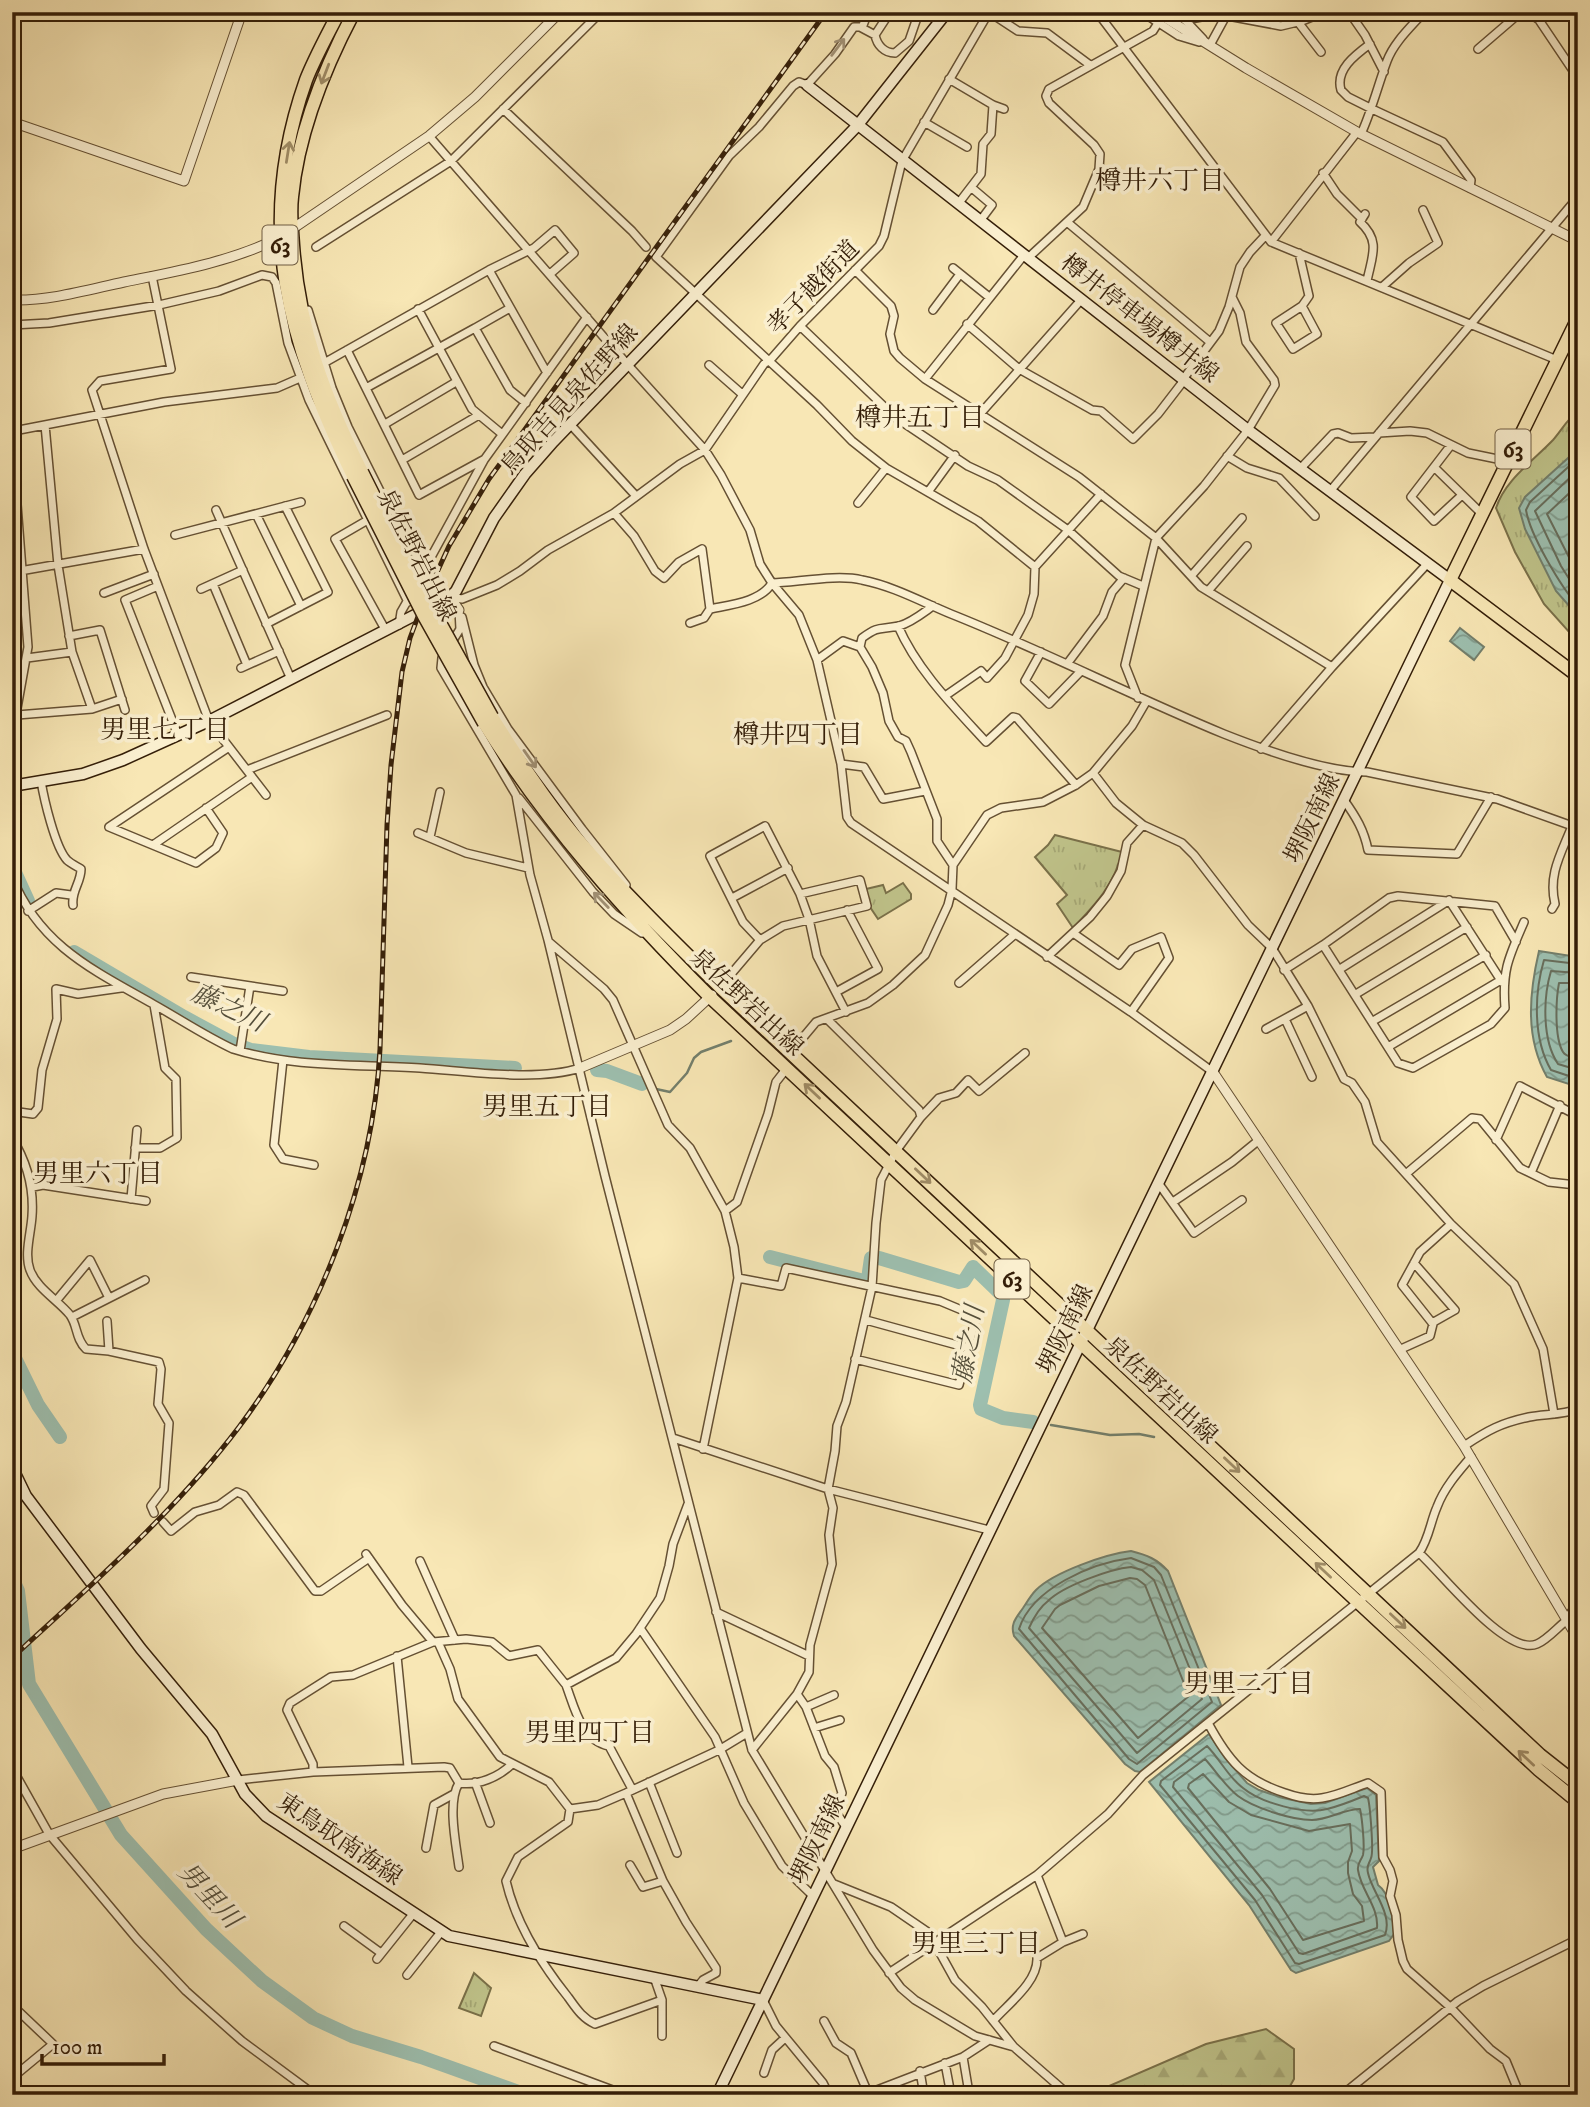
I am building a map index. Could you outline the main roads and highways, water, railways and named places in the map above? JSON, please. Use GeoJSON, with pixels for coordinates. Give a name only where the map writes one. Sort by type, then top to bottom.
{"type":"FeatureCollection","features":[{"type":"Feature","properties":{"kind":"main road","name":"泉佐野岩出線"},"geometry":{"type":"LineString","coordinates":[[339,12],[307,79],[289,143],[279,237],[291,319],[321,409],[527,788],[567,841],[654,942],[710,997],[1539,1770],[1578,1802]]}},
{"type":"Feature","properties":{"kind":"main road","name":"泉佐野岩出線"},"geometry":{"type":"LineString","coordinates":[[354,12],[336,46],[314,102],[300,151],[292,198],[292,230],[302,314],[316,369],[358,474]]}},
{"type":"Feature","properties":{"kind":"main road","name":"鳥取吉見泉佐野線"},"geometry":{"type":"LineString","coordinates":[[12,786],[83,774],[123,760],[209,721],[450,597],[456,591],[495,518],[525,474],[857,126],[947,12]]}},
{"type":"Feature","properties":{"kind":"main road","name":"樽井停車場樽井線"},"geometry":{"type":"LineString","coordinates":[[807,85],[1248,430],[1450,580]]}},
{"type":"Feature","properties":{"kind":"main road","name":"63"},"geometry":{"type":"LineString","coordinates":[[1450,580],[1578,318]]}},
{"type":"Feature","properties":{"kind":"main road"},"geometry":{"type":"LineString","coordinates":[[1450,580],[1578,676]]}},
{"type":"Feature","properties":{"kind":"main road","name":"堺阪南線"},"geometry":{"type":"LineString","coordinates":[[717,2095],[1450,580]]}},
{"type":"Feature","properties":{"kind":"main road","name":"泉佐野岩出線"},"geometry":{"type":"LineString","coordinates":[[488,720],[575,835],[654,921],[720,987],[1540,1755],[1578,1786]]}},
{"type":"Feature","properties":{"kind":"main road","name":"東鳥取南海線"},"geometry":{"type":"LineString","coordinates":[[12,1467],[26,1496],[141,1650],[212,1734],[250,1800],[266,1816],[413,1914],[454,1938],[763,2000]]}},
{"type":"Feature","properties":{"kind":"water"},"geometry":{"type":"Polygon","coordinates":[[[1578,449],[1578,616],[1556,591],[1525,529],[1519,508],[1525,497],[1578,449]]]}},
{"type":"Feature","properties":{"kind":"water"},"geometry":{"type":"Polygon","coordinates":[[[1460,628],[1484,647],[1474,660],[1450,641],[1460,628]]]}},
{"type":"Feature","properties":{"kind":"water"},"geometry":{"type":"Polygon","coordinates":[[[1539,951],[1578,957],[1578,1087],[1547,1077],[1535,1047],[1531,999],[1539,951]]]}},
{"type":"Feature","properties":{"kind":"water"},"geometry":{"type":"Polygon","coordinates":[[[1131,1551],[1151,1558],[1168,1571],[1221,1705],[1140,1772],[1125,1764],[1014,1636],[1013,1628],[1016,1618],[1031,1596],[1044,1583],[1081,1565],[1131,1551]]]}},
{"type":"Feature","properties":{"kind":"water"},"geometry":{"type":"Polygon","coordinates":[[[1209,1734],[1247,1783],[1259,1790],[1311,1804],[1325,1803],[1367,1788],[1376,1795],[1379,1861],[1373,1867],[1378,1885],[1386,1894],[1390,1907],[1394,1934],[1389,1941],[1296,1973],[1291,1970],[1249,1905],[1149,1782],[1209,1734]]]}},
{"type":"Feature","properties":{"kind":"waterway","name":"藤之川"},"geometry":{"type":"LineString","coordinates":[[12,615],[16,659],[12,673]]}},
{"type":"Feature","properties":{"kind":"waterway","name":"藤之川"},"geometry":{"type":"LineString","coordinates":[[12,866],[28,901]]}},
{"type":"Feature","properties":{"kind":"waterway","name":"藤之川"},"geometry":{"type":"LineString","coordinates":[[74,952],[184,1017],[232,1043],[251,1050],[309,1057],[515,1068]]}},
{"type":"Feature","properties":{"kind":"waterway"},"geometry":{"type":"LineString","coordinates":[[656,1089],[670,1092],[701,1052],[731,1041]]}},
{"type":"Feature","properties":{"kind":"waterway","name":"藤之川"},"geometry":{"type":"LineString","coordinates":[[597,1070],[642,1084]]}},
{"type":"Feature","properties":{"kind":"waterway","name":"藤之川"},"geometry":{"type":"LineString","coordinates":[[770,1257],[864,1281],[868,1279],[871,1258],[879,1258],[959,1282],[964,1281],[973,1267],[1002,1295],[1003,1300],[981,1409],[1003,1418],[1033,1422]]}},
{"type":"Feature","properties":{"kind":"waterway"},"geometry":{"type":"LineString","coordinates":[[12,1352],[38,1405],[60,1437]]}},
{"type":"Feature","properties":{"kind":"waterway","name":"藤之川"},"geometry":{"type":"LineString","coordinates":[[1051,1425],[1110,1435],[1139,1434],[1154,1437]]}},
{"type":"Feature","properties":{"kind":"waterway","name":"男里川"},"geometry":{"type":"LineString","coordinates":[[12,1578],[18,1591],[29,1684],[121,1835],[206,1929],[262,1981],[313,2018],[352,2036],[421,2057],[527,2095]]}},
{"type":"Feature","properties":{"kind":"railway"},"geometry":{"type":"LineString","coordinates":[[12,1658],[131,1547],[214,1459],[268,1386],[317,1296],[353,1199],[366,1150],[375,1099],[380,1049],[391,765],[402,672],[410,638],[423,603],[449,546],[489,479],[826,12]]}},
{"type":"Feature","properties":{"kind":"district","name":"樽井六丁目"},"geometry":{"type":"Point","coordinates":[1160,180]}},
{"type":"Feature","properties":{"kind":"district","name":"樽井五丁目"},"geometry":{"type":"Point","coordinates":[920,417]}},
{"type":"Feature","properties":{"kind":"district","name":"男里七丁目"},"geometry":{"type":"Point","coordinates":[165,729]}},
{"type":"Feature","properties":{"kind":"district","name":"樽井四丁目"},"geometry":{"type":"Point","coordinates":[798,734]}},
{"type":"Feature","properties":{"kind":"district","name":"男里五丁目"},"geometry":{"type":"Point","coordinates":[547,1106]}},
{"type":"Feature","properties":{"kind":"district","name":"男里六丁目"},"geometry":{"type":"Point","coordinates":[98,1173]}},
{"type":"Feature","properties":{"kind":"district","name":"男里二丁目"},"geometry":{"type":"Point","coordinates":[1249,1683]}},
{"type":"Feature","properties":{"kind":"district","name":"男里四丁目"},"geometry":{"type":"Point","coordinates":[590,1732]}},
{"type":"Feature","properties":{"kind":"district","name":"男里三丁目"},"geometry":{"type":"Point","coordinates":[976,1943]}}]}
